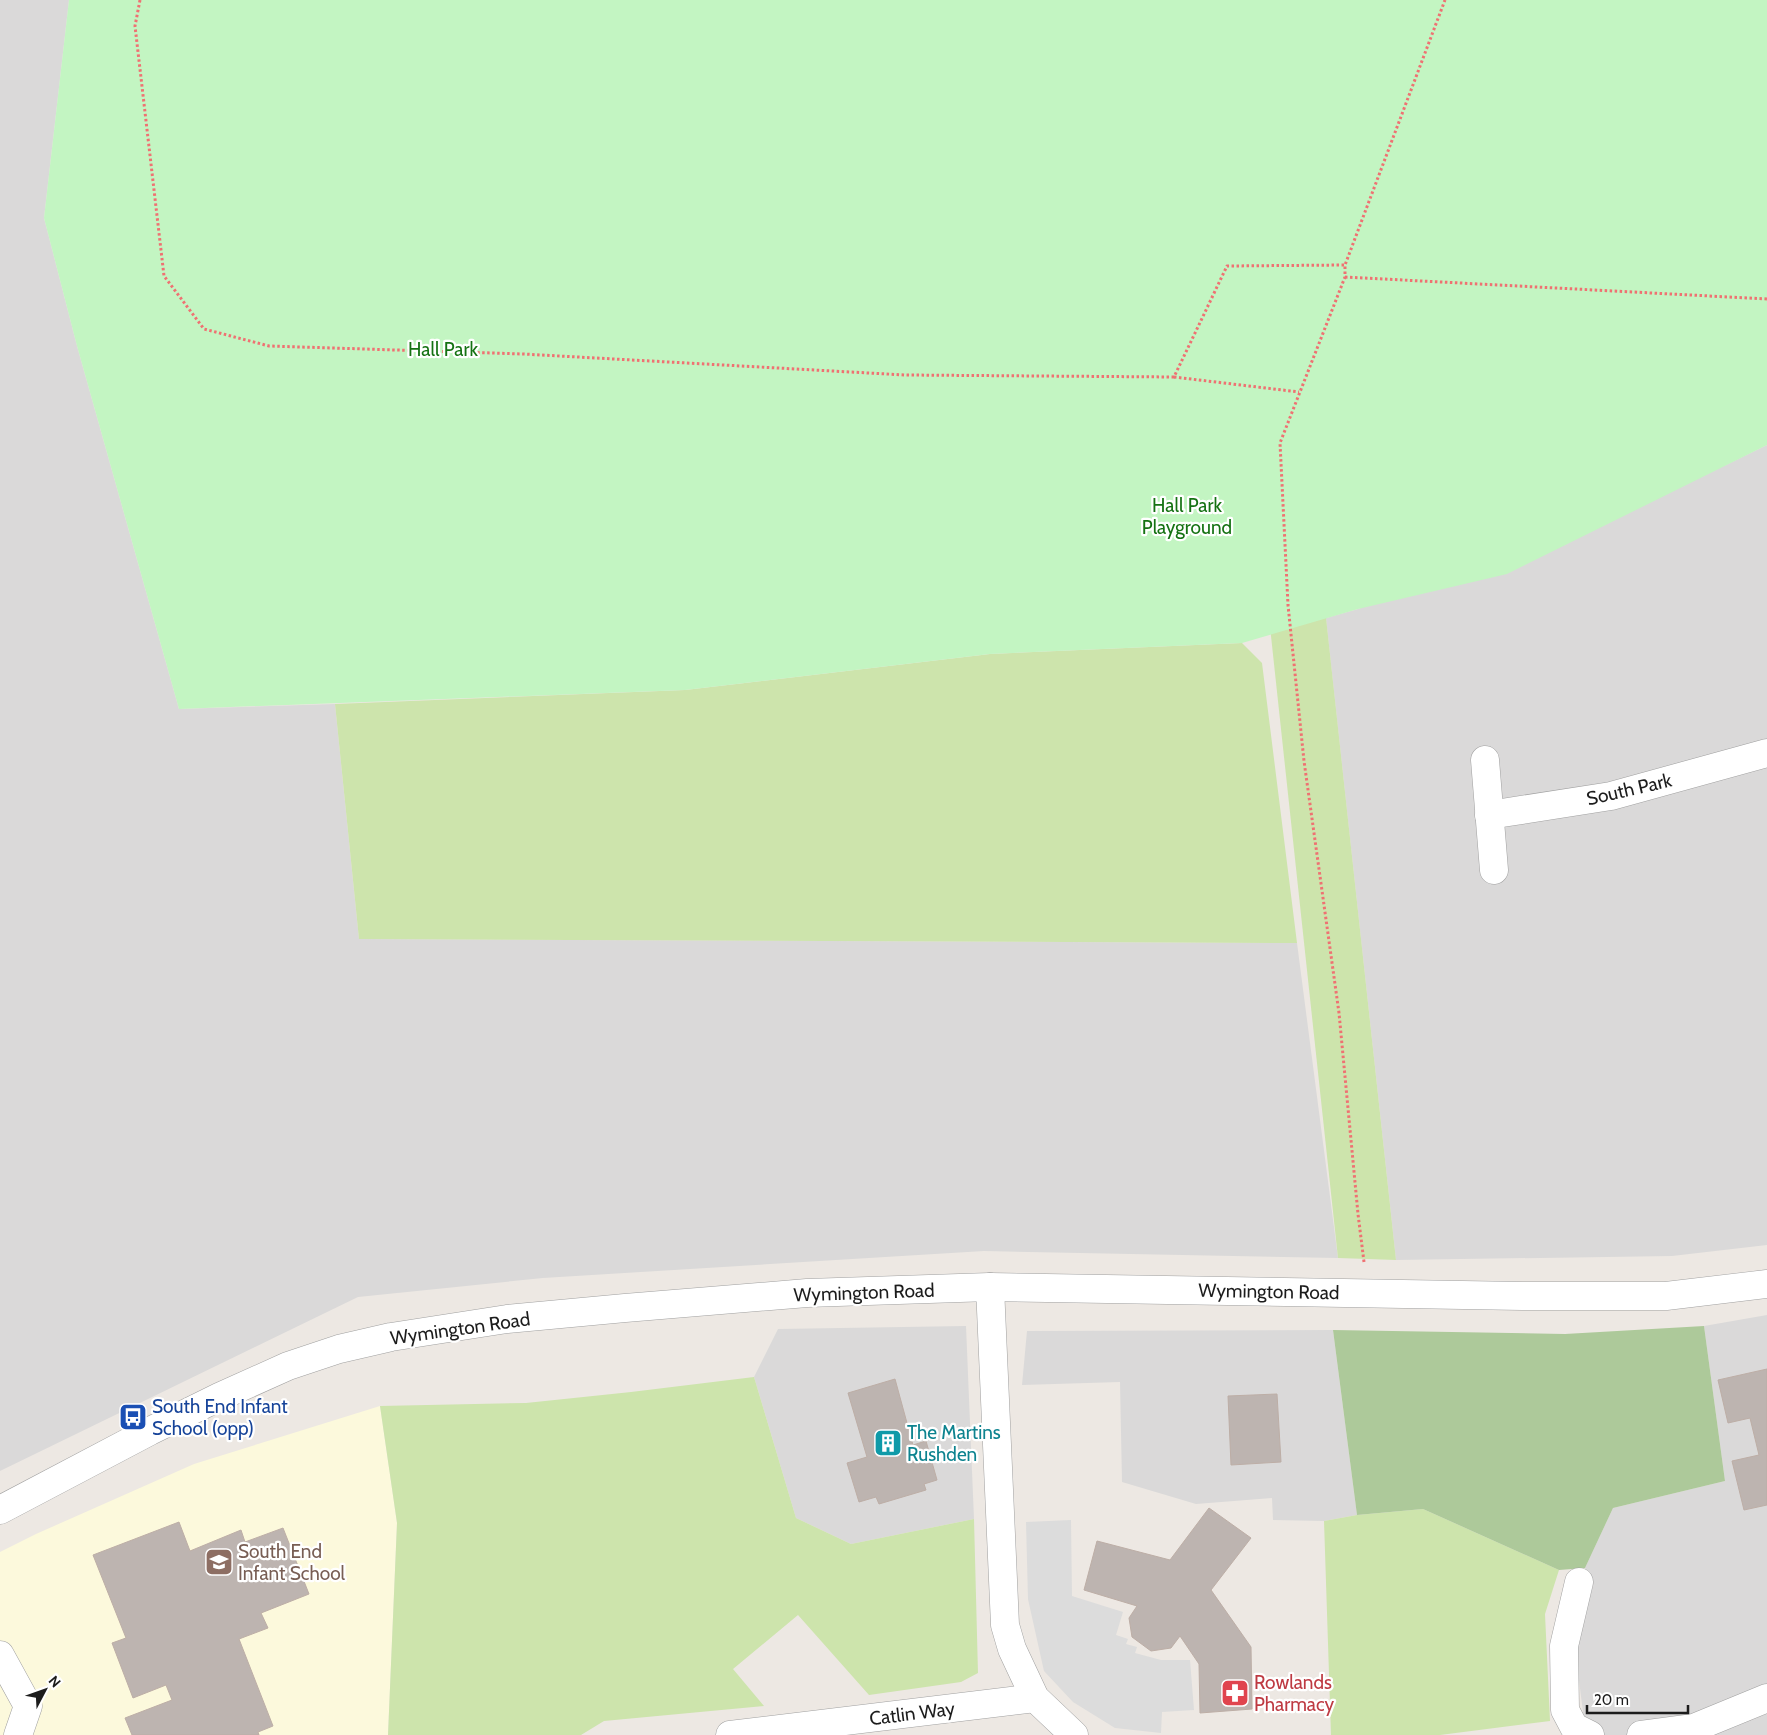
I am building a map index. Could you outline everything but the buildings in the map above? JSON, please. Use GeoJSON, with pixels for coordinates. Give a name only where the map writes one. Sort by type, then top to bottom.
{"type":"FeatureCollection","features":[{"type":"Feature","properties":{"kind":"street","name":"South Park"},"geometry":{"type":"LineString","coordinates":[[1489,815],[1611,796],[1767,753]]}},
{"type":"Feature","properties":{"kind":"street"},"geometry":{"type":"LineString","coordinates":[[1485,760],[1494,870]]}},
{"type":"Feature","properties":{"kind":"street","name":"Wymington Road"},"geometry":{"type":"LineString","coordinates":[[0,1510],[150,1431],[288,1366],[348,1347],[391,1337],[507,1319],[806,1293],[990,1287],[1666,1296],[1767,1284]]}},
{"type":"Feature","properties":{"kind":"street"},"geometry":{"type":"LineString","coordinates":[[990,1287],[1005,1625],[1012,1649],[1035,1698],[1074,1735]]}},
{"type":"Feature","properties":{"kind":"street"},"geometry":{"type":"LineString","coordinates":[[1579,1582],[1564,1646],[1565,1710],[1574,1727],[1590,1735]]}},
{"type":"Feature","properties":{"kind":"street"},"geometry":{"type":"LineString","coordinates":[[0,1654],[28,1706],[18,1735]]}},
{"type":"Feature","properties":{"kind":"street","name":"Catlin Way"},"geometry":{"type":"LineString","coordinates":[[730,1735],[1035,1698]]}},
{"type":"Feature","properties":{"kind":"street"},"geometry":{"type":"LineString","coordinates":[[1641,1735],[1694,1728],[1767,1698]]}},
{"type":"Feature","properties":{"kind":"path"},"geometry":{"type":"LineString","coordinates":[[140,0],[135,26],[164,276],[204,329],[269,346],[523,354],[905,375],[1174,377],[1300,392]]}},
{"type":"Feature","properties":{"kind":"path"},"geometry":{"type":"LineString","coordinates":[[1368,1292],[1358,1214],[1339,1013],[1304,761],[1288,605],[1280,443],[1345,277],[1345,265],[1445,0]]}},
{"type":"Feature","properties":{"kind":"path"},"geometry":{"type":"LineString","coordinates":[[1174,377],[1227,266],[1345,265]]}},
{"type":"Feature","properties":{"kind":"path"},"geometry":{"type":"LineString","coordinates":[[1345,277],[1767,299]]}},
{"type":"Feature","properties":{"kind":"shaded area"},"geometry":{"type":"Polygon","coordinates":[[[0,0],[69,0],[44,218],[77,346],[179,709],[335,704],[359,939],[1297,943],[1338,1258],[984,1251],[543,1278],[358,1297],[0,1471],[0,0]]]}},
{"type":"Feature","properties":{"kind":"shaded area"},"geometry":{"type":"Polygon","coordinates":[[[1767,445],[1767,1245],[1672,1256],[1396,1260],[1326,618],[1358,609],[1701,477],[1767,445]]]}},
{"type":"Feature","properties":{"kind":"shaded area"},"geometry":{"type":"Polygon","coordinates":[[[1767,1315],[1767,1735],[1574,1735],[1584,1720],[1575,1649],[1593,1585],[1585,1568],[1613,1508],[1725,1481],[1704,1326],[1767,1315]]]}},
{"type":"Feature","properties":{"kind":"shaded area"},"geometry":{"type":"Polygon","coordinates":[[[966,1326],[974,1519],[851,1544],[796,1518],[754,1377],[778,1329],[966,1326]]]}},
{"type":"Feature","properties":{"kind":"shaded area"},"geometry":{"type":"Polygon","coordinates":[[[1333,1330],[1357,1515],[1324,1521],[1273,1520],[1272,1498],[1196,1504],[1122,1482],[1120,1382],[1022,1385],[1027,1331],[1333,1330]]]}},
{"type":"Feature","properties":{"kind":"shaded area","name":"South End Infant School"},"geometry":{"type":"Polygon","coordinates":[[[380,1406],[397,1523],[388,1735],[0,1735],[0,1552],[36,1534],[194,1464],[380,1406]]]}},
{"type":"Feature","properties":{"kind":"shaded area"},"geometry":{"type":"Polygon","coordinates":[[[1071,1520],[1072,1596],[1123,1612],[1116,1635],[1128,1639],[1126,1644],[1137,1647],[1135,1653],[1161,1660],[1190,1660],[1194,1710],[1162,1712],[1161,1733],[1115,1728],[1073,1702],[1044,1671],[1028,1599],[1026,1522],[1071,1520]]]}},
{"type":"Feature","properties":{"kind":"green space","name":"Hall Park"},"geometry":{"type":"Polygon","coordinates":[[[69,0],[1767,0],[1767,445],[1507,574],[1358,609],[1242,643],[990,654],[685,690],[179,709],[77,346],[44,218],[69,0]]]}},
{"type":"Feature","properties":{"kind":"green space"},"geometry":{"type":"Polygon","coordinates":[[[1323,590],[1396,1260],[1338,1258],[1267,599],[1323,590]]]}},
{"type":"Feature","properties":{"kind":"green space"},"geometry":{"type":"Polygon","coordinates":[[[1242,643],[1262,663],[1297,943],[359,939],[335,704],[685,690],[990,654],[1242,643]]]}},
{"type":"Feature","properties":{"kind":"green space"},"geometry":{"type":"Polygon","coordinates":[[[1704,1326],[1725,1481],[1613,1508],[1585,1568],[1559,1570],[1423,1509],[1357,1515],[1333,1330],[1565,1334],[1704,1326]]]}},
{"type":"Feature","properties":{"kind":"green space"},"geometry":{"type":"Polygon","coordinates":[[[754,1377],[796,1518],[851,1544],[974,1519],[978,1673],[961,1682],[869,1695],[798,1615],[733,1669],[764,1706],[604,1721],[581,1735],[388,1735],[397,1523],[380,1406],[526,1403],[754,1377]]]}},
{"type":"Feature","properties":{"kind":"green space"},"geometry":{"type":"Polygon","coordinates":[[[1423,1509],[1559,1570],[1545,1614],[1550,1721],[1440,1735],[1331,1735],[1324,1521],[1357,1515],[1423,1509]]]}},
{"type":"Feature","properties":{"kind":"place","name":"South End Infant School (opp)"},"geometry":{"type":"Point","coordinates":[133,1417]}},
{"type":"Feature","properties":{"kind":"place","name":"The Martins Rushden"},"geometry":{"type":"Point","coordinates":[888,1443]}},
{"type":"Feature","properties":{"kind":"place","name":"South End Infant School"},"geometry":{"type":"Point","coordinates":[219,1562]}},
{"type":"Feature","properties":{"kind":"place","name":"Rowlands Pharmacy"},"geometry":{"type":"Point","coordinates":[1235,1693]}},
{"type":"Feature","properties":{"kind":"park label","name":"Hall Park Playground"},"geometry":{"type":"Point","coordinates":[1187,516]}}]}
